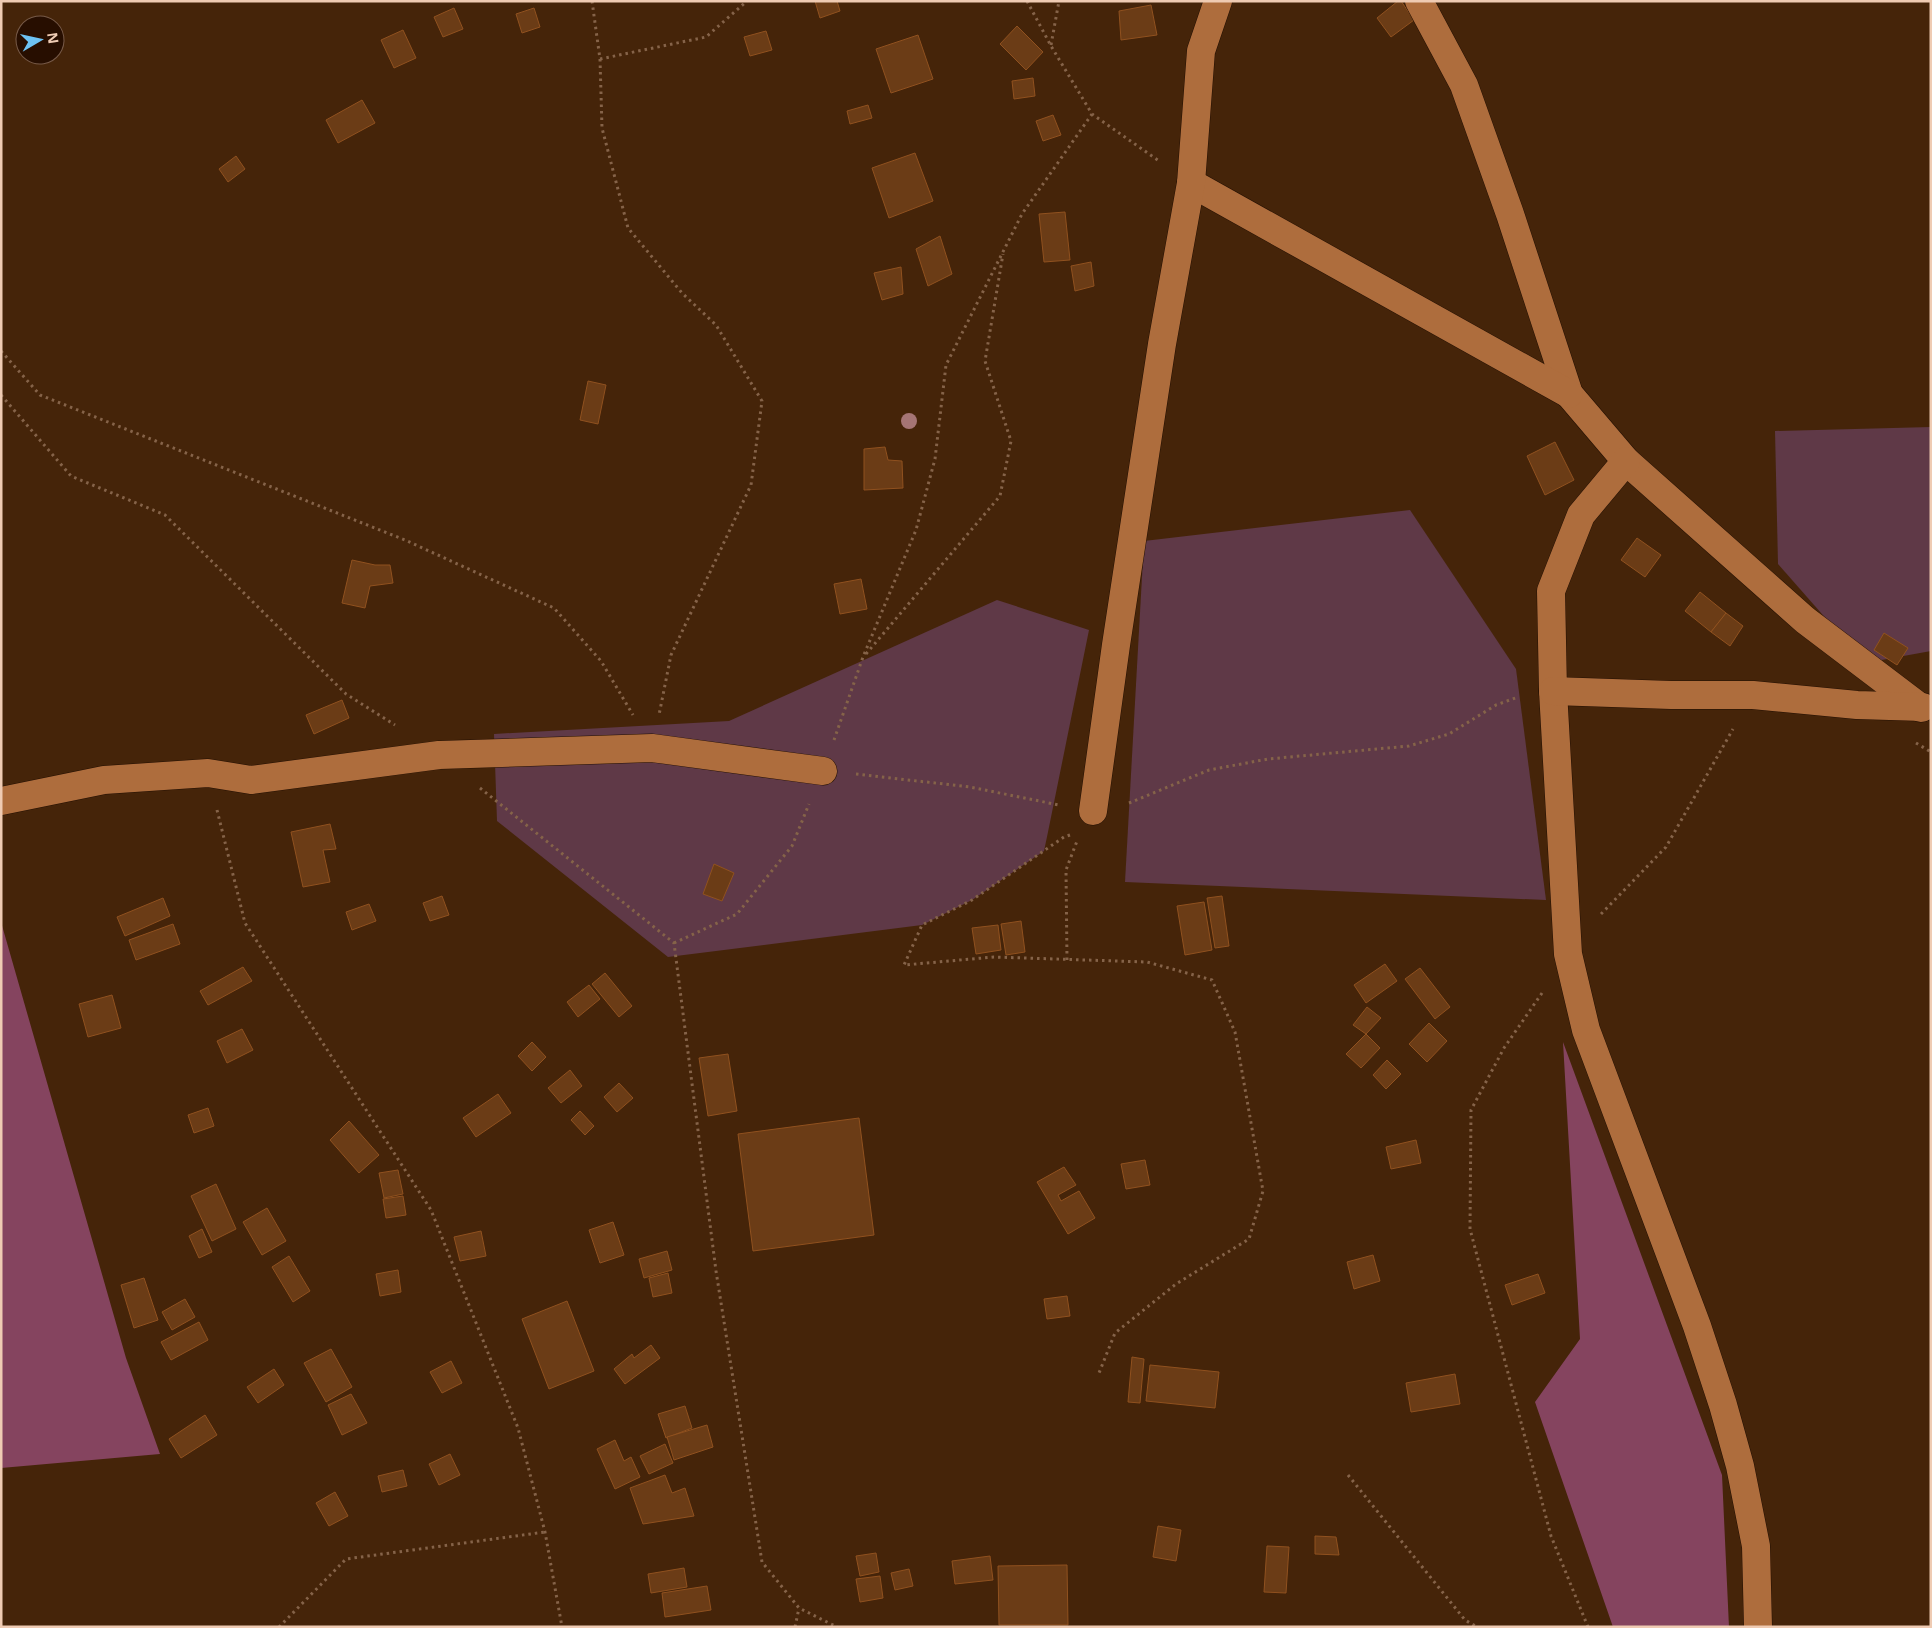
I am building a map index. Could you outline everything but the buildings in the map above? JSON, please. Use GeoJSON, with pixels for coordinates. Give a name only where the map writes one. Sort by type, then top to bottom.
{"type":"FeatureCollection","features":[{"type":"Feature","properties":{"kind":"street"},"geometry":{"type":"LineString","coordinates":[[1086,821],[1116,645],[1162,344],[1191,183],[1200,51],[1218,1]]}},
{"type":"Feature","properties":{"kind":"street"},"geometry":{"type":"LineString","coordinates":[[1420,1],[1464,86],[1519,240],[1569,394]]}},
{"type":"Feature","properties":{"kind":"street"},"geometry":{"type":"LineString","coordinates":[[1191,183],[1569,394],[1626,461],[1805,620],[1926,707]]}},
{"type":"Feature","properties":{"kind":"street"},"geometry":{"type":"LineString","coordinates":[[1626,461],[1581,515],[1551,591],[1553,691],[1568,954],[1586,1030],[1697,1326],[1723,1405],[1740,1466],[1756,1546],[1758,1627]]}},
{"type":"Feature","properties":{"kind":"street"},"geometry":{"type":"LineString","coordinates":[[1553,691],[1671,695],[1752,695],[1857,705],[1926,707]]}},
{"type":"Feature","properties":{"kind":"street"},"geometry":{"type":"LineString","coordinates":[[1,801],[104,780],[208,772],[251,780],[439,755],[652,748],[823,771]]}},
{"type":"Feature","properties":{"kind":"path"},"geometry":{"type":"LineString","coordinates":[[592,1],[600,59],[602,128],[628,228],[682,293],[716,325],[762,401],[752,485],[671,655],[652,748]]}},
{"type":"Feature","properties":{"kind":"path"},"geometry":{"type":"LineString","coordinates":[[600,59],[706,37],[747,1]]}},
{"type":"Feature","properties":{"kind":"path"},"geometry":{"type":"LineString","coordinates":[[1027,1],[1051,46],[1092,114],[1191,183]]}},
{"type":"Feature","properties":{"kind":"path"},"geometry":{"type":"LineString","coordinates":[[1051,46],[1059,1]]}},
{"type":"Feature","properties":{"kind":"path"},"geometry":{"type":"LineString","coordinates":[[674,943],[737,914],[792,846],[823,771],[863,657],[916,530],[935,458],[946,364],[1022,214],[1092,114]]}},
{"type":"Feature","properties":{"kind":"path"},"geometry":{"type":"LineString","coordinates":[[863,657],[1000,496],[1011,441],[985,361],[1004,251]]}},
{"type":"Feature","properties":{"kind":"path"},"geometry":{"type":"LineString","coordinates":[[1,351],[40,395],[405,540],[554,608],[601,661],[652,748]]}},
{"type":"Feature","properties":{"kind":"path"},"geometry":{"type":"LineString","coordinates":[[1,395],[71,476],[165,514],[346,694],[439,755],[674,943],[716,1270],[762,1562],[800,1608],[837,1627]]}},
{"type":"Feature","properties":{"kind":"path"},"geometry":{"type":"LineString","coordinates":[[1099,1374],[1115,1333],[1176,1284],[1249,1239],[1263,1191],[1235,1032],[1212,980],[1147,962],[994,957],[904,965],[922,925],[972,900],[1086,821],[1209,770],[1268,758],[1409,746],[1449,734],[1496,704],[1530,693],[1553,691]]}},
{"type":"Feature","properties":{"kind":"path"},"geometry":{"type":"LineString","coordinates":[[1588,1627],[1551,1536],[1470,1229],[1471,1110],[1504,1048],[1578,938],[1666,847],[1752,695]]}},
{"type":"Feature","properties":{"kind":"path"},"geometry":{"type":"LineString","coordinates":[[823,771],[970,787],[1086,821]]}},
{"type":"Feature","properties":{"kind":"path"},"geometry":{"type":"LineString","coordinates":[[208,772],[245,923],[431,1210],[518,1428],[546,1532],[562,1627]]}},
{"type":"Feature","properties":{"kind":"path"},"geometry":{"type":"LineString","coordinates":[[1067,960],[1066,870],[1086,821]]}},
{"type":"Feature","properties":{"kind":"path"},"geometry":{"type":"LineString","coordinates":[[1348,1474],[1465,1620],[1477,1627]]}},
{"type":"Feature","properties":{"kind":"path"},"geometry":{"type":"LineString","coordinates":[[279,1627],[346,1560],[546,1532]]}},
{"type":"Feature","properties":{"kind":"path"},"geometry":{"type":"LineString","coordinates":[[795,1627],[800,1608]]}},
{"type":"Feature","properties":{"kind":"shaded area"},"geometry":{"type":"Polygon","coordinates":[[[1931,427],[1931,651],[1865,663],[1778,564],[1775,431],[1931,427]]]}},
{"type":"Feature","properties":{"kind":"shaded area"},"geometry":{"type":"Polygon","coordinates":[[[1410,510],[1516,669],[1546,900],[1125,882],[1144,541],[1410,510]]]}},
{"type":"Feature","properties":{"kind":"shaded area"},"geometry":{"type":"Polygon","coordinates":[[[997,600],[1089,630],[1044,851],[972,900],[922,925],[668,957],[497,821],[494,734],[729,721],[997,600]]]}},
{"type":"Feature","properties":{"kind":"shaded area"},"geometry":{"type":"Polygon","coordinates":[[[1,922],[126,1358],[160,1454],[1,1468],[1,922]]]}},
{"type":"Feature","properties":{"kind":"shaded area"},"geometry":{"type":"Polygon","coordinates":[[[1563,1042],[1722,1475],[1729,1627],[1613,1627],[1535,1402],[1580,1339],[1563,1042]]]}}]}
